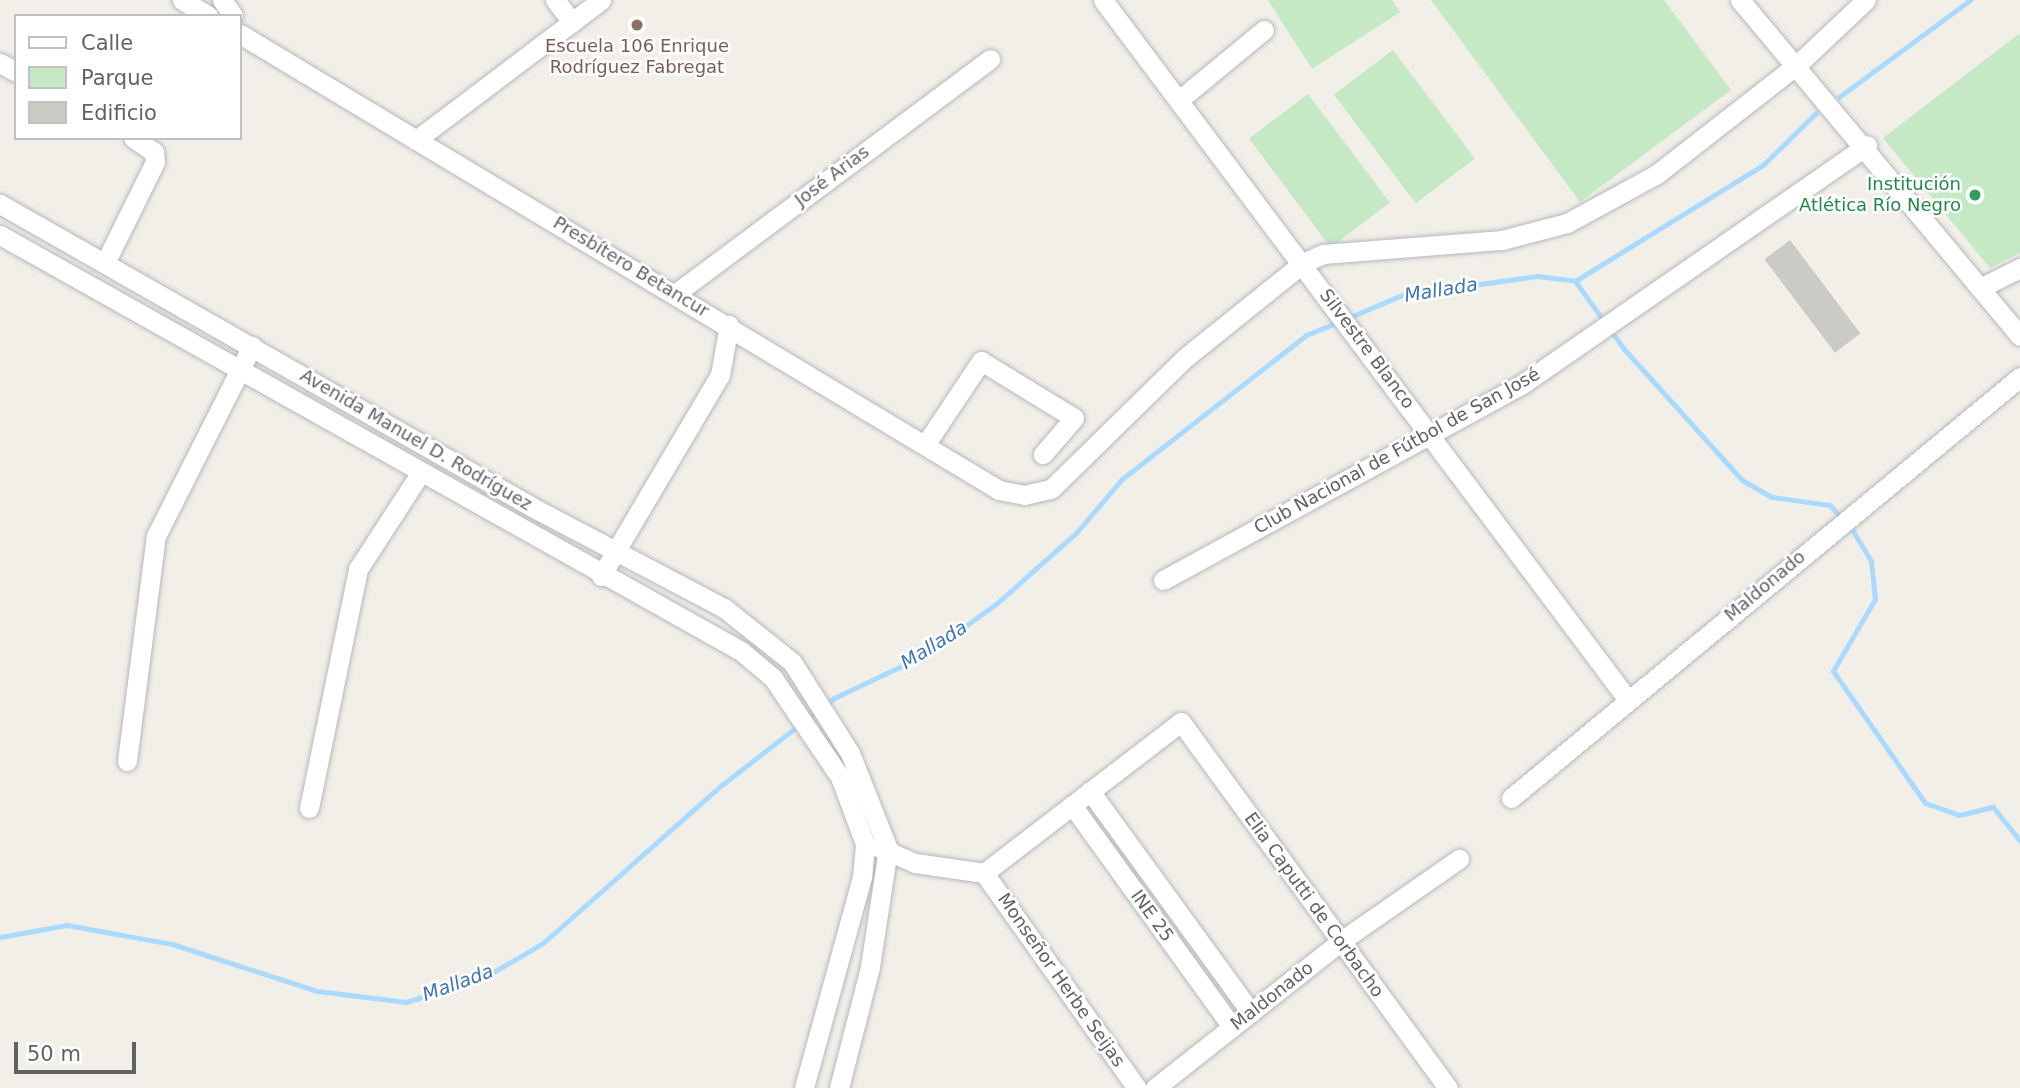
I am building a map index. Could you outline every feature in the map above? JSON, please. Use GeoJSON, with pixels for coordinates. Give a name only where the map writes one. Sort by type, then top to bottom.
{"type":"FeatureCollection","features":[{"type":"Feature","properties":{"kind":"street"},"geometry":{"type":"LineString","coordinates":[[182,0],[206,14]]}},
{"type":"Feature","properties":{"kind":"street"},"geometry":{"type":"LineString","coordinates":[[555,0],[572,22]]}},
{"type":"Feature","properties":{"kind":"street"},"geometry":{"type":"LineString","coordinates":[[416,140],[601,0]]}},
{"type":"Feature","properties":{"kind":"street","name":"Silvestre Blanco"},"geometry":{"type":"LineString","coordinates":[[1103,0],[1431,432],[1628,700]]}},
{"type":"Feature","properties":{"kind":"street"},"geometry":{"type":"LineString","coordinates":[[1740,0],[1867,145],[2020,336]]}},
{"type":"Feature","properties":{"kind":"street"},"geometry":{"type":"LineString","coordinates":[[1303,263],[1323,254],[1502,240],[1567,223],[1657,174],[1798,64],[1866,0]]}},
{"type":"Feature","properties":{"kind":"street"},"geometry":{"type":"LineString","coordinates":[[1179,100],[1264,30]]}},
{"type":"Feature","properties":{"kind":"street","name":"Presbítero Betancur"},"geometry":{"type":"LineString","coordinates":[[243,33],[999,490],[1024,495],[1051,489],[1186,357],[1303,263]]}},
{"type":"Feature","properties":{"kind":"street","name":"José Arias"},"geometry":{"type":"LineString","coordinates":[[675,294],[990,59]]}},
{"type":"Feature","properties":{"kind":"street"},"geometry":{"type":"LineString","coordinates":[[105,263],[155,162],[154,152],[136,140]]}},
{"type":"Feature","properties":{"kind":"street","name":"Club Nacional de Fútbol de San José"},"geometry":{"type":"LineString","coordinates":[[1163,580],[1521,385],[1867,145]]}},
{"type":"Feature","properties":{"kind":"street","name":"Avenida Manuel D. Rodríguez"},"geometry":{"type":"LineString","coordinates":[[0,204],[759,631],[816,694],[834,724],[888,849]]}},
{"type":"Feature","properties":{"kind":"street","name":"Avenida Manuel D. Rodríguez"},"geometry":{"type":"LineString","coordinates":[[0,235],[419,475],[741,651],[797,707],[817,737],[853,802],[865,844]]}},
{"type":"Feature","properties":{"kind":"street"},"geometry":{"type":"LineString","coordinates":[[1980,288],[2020,268]]}},
{"type":"Feature","properties":{"kind":"street"},"geometry":{"type":"LineString","coordinates":[[601,576],[720,375],[729,325]]}},
{"type":"Feature","properties":{"kind":"street"},"geometry":{"type":"LineString","coordinates":[[127,761],[156,536],[237,371],[252,346]]}},
{"type":"Feature","properties":{"kind":"street"},"geometry":{"type":"LineString","coordinates":[[925,445],[981,361],[1073,418],[1042,454]]}},
{"type":"Feature","properties":{"kind":"street","name":"Maldonado"},"geometry":{"type":"LineString","coordinates":[[1511,797],[2020,377]]}},
{"type":"Feature","properties":{"kind":"street"},"geometry":{"type":"LineString","coordinates":[[309,807],[358,569],[419,475]]}},
{"type":"Feature","properties":{"kind":"street","name":"Elia Caputti de Corbacho"},"geometry":{"type":"LineString","coordinates":[[1090,791],[1181,722],[1448,1088]]}},
{"type":"Feature","properties":{"kind":"street"},"geometry":{"type":"LineString","coordinates":[[808,1087],[862,877],[865,844],[888,849],[915,863],[984,873],[1090,791]]}},
{"type":"Feature","properties":{"kind":"street","name":"INE 25"},"geometry":{"type":"LineString","coordinates":[[1090,791],[1251,1013]]}},
{"type":"Feature","properties":{"kind":"street","name":"INE 25"},"geometry":{"type":"LineString","coordinates":[[1072,805],[1232,1027]]}},
{"type":"Feature","properties":{"kind":"street"},"geometry":{"type":"LineString","coordinates":[[839,1088],[870,967],[888,849]]}},
{"type":"Feature","properties":{"kind":"street","name":"Maldonado"},"geometry":{"type":"LineString","coordinates":[[1155,1088],[1340,941],[1459,859]]}},
{"type":"Feature","properties":{"kind":"street","name":"Monseñor Herbe Seijas"},"geometry":{"type":"LineString","coordinates":[[984,873],[1137,1088]]}},
{"type":"Feature","properties":{"kind":"green space"},"geometry":{"type":"Polygon","coordinates":[[[1268,0],[1392,0],[1400,12],[1312,69],[1268,0]]]}},
{"type":"Feature","properties":{"kind":"green space"},"geometry":{"type":"Polygon","coordinates":[[[1431,0],[1664,0],[1731,90],[1580,202],[1431,0]]]}},
{"type":"Feature","properties":{"kind":"green space","name":"Institución Atlética Río Negro"},"geometry":{"type":"Polygon","coordinates":[[[2020,33],[2020,253],[1990,268],[1883,138],[2020,33]]]}},
{"type":"Feature","properties":{"kind":"green space"},"geometry":{"type":"Polygon","coordinates":[[[1393,50],[1475,159],[1416,203],[1334,95],[1393,50]]]}},
{"type":"Feature","properties":{"kind":"green space"},"geometry":{"type":"Polygon","coordinates":[[[1308,94],[1390,203],[1331,247],[1249,139],[1308,94]]]}},
{"type":"Feature","properties":{"kind":"building"},"geometry":{"type":"Polygon","coordinates":[[[1790,240],[1860,333],[1835,353],[1764,259],[1790,240]]]}},
{"type":"Feature","properties":{"kind":"waterway","name":"Mallada"},"geometry":{"type":"LineString","coordinates":[[1839,97],[1970,0]]}},
{"type":"Feature","properties":{"kind":"waterway","name":"Mallada"},"geometry":{"type":"LineString","coordinates":[[1348,318],[1402,295],[1537,276],[1575,281],[1763,165],[1816,113]]}},
{"type":"Feature","properties":{"kind":"waterway"},"geometry":{"type":"LineString","coordinates":[[1575,281],[1624,349],[1742,480],[1772,497],[1830,505],[1853,531],[1871,561],[1875,599],[1833,671],[1925,803],[1960,815],[1993,807],[2020,841]]}},
{"type":"Feature","properties":{"kind":"waterway","name":"Mallada"},"geometry":{"type":"LineString","coordinates":[[0,937],[67,925],[172,944],[317,991],[406,1002],[485,977],[543,943],[723,784],[834,698],[925,655],[996,604],[1076,533],[1122,479],[1306,335],[1339,322]]}},
{"type":"Feature","properties":{"kind":"place","name":"Escuela 106 Enrique Rodríguez Fabregat"},"geometry":{"type":"Point","coordinates":[637,25]}},
{"type":"Feature","properties":{"kind":"place","name":"Institución Atlética Río Negro"},"geometry":{"type":"Point","coordinates":[1975,195]}}]}
